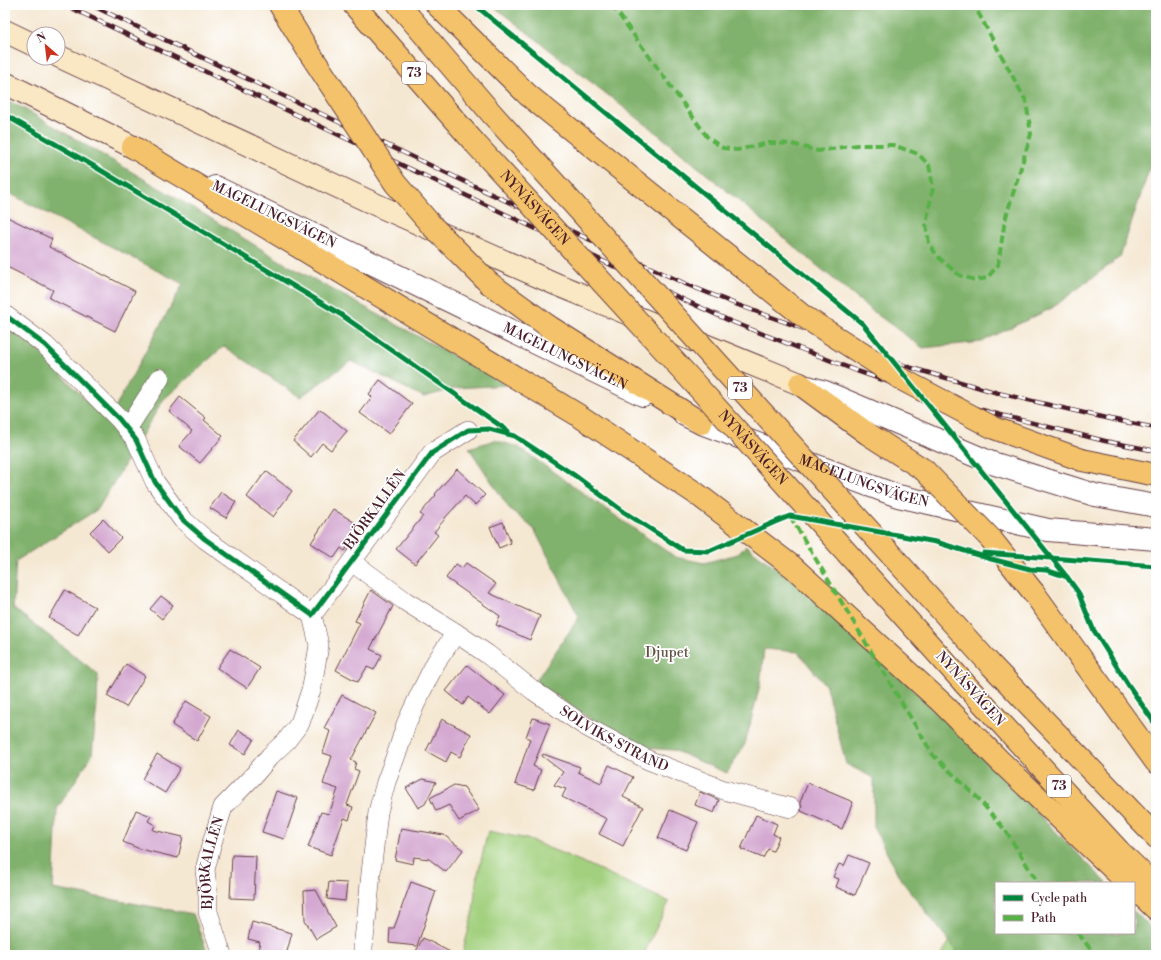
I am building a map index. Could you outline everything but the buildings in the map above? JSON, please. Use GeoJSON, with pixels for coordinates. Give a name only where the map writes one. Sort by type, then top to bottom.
{"type":"FeatureCollection","features":[{"type":"Feature","properties":{"kind":"highway"},"geometry":{"type":"LineString","coordinates":[[280,5],[395,183],[432,226],[490,283],[548,326],[700,423]]}},
{"type":"Feature","properties":{"kind":"highway","name":"NYNÄSVÄGEN"},"geometry":{"type":"LineString","coordinates":[[354,5],[473,141],[964,683],[1119,851],[1156,887]]}},
{"type":"Feature","properties":{"kind":"highway","name":"73"},"geometry":{"type":"LineString","coordinates":[[399,5],[492,114],[989,663],[1156,837]]}},
{"type":"Feature","properties":{"kind":"highway"},"geometry":{"type":"LineString","coordinates":[[437,5],[528,95],[803,316],[903,380],[994,428],[1082,460],[1156,476]]}},
{"type":"Feature","properties":{"kind":"highway"},"geometry":{"type":"LineString","coordinates":[[133,146],[578,415],[697,494],[793,567],[943,704],[1002,763],[1127,882]]}},
{"type":"Feature","properties":{"kind":"highway"},"geometry":{"type":"LineString","coordinates":[[800,384],[868,434],[924,470],[991,539],[1034,593],[1156,762]]}},
{"type":"Feature","properties":{"kind":"highway"},"geometry":{"type":"LineString","coordinates":[[1135,889],[1156,909]]}},
{"type":"Feature","properties":{"kind":"main road"},"geometry":{"type":"LineString","coordinates":[[5,31],[26,41]]}},
{"type":"Feature","properties":{"kind":"main road"},"geometry":{"type":"LineString","coordinates":[[66,60],[386,209],[558,285],[800,384]]}},
{"type":"Feature","properties":{"kind":"main road","name":"MAGELUNGSVÄGEN"},"geometry":{"type":"LineString","coordinates":[[5,83],[133,146]]}},
{"type":"Feature","properties":{"kind":"street","name":"MAGELUNGSVÄGEN"},"geometry":{"type":"LineString","coordinates":[[133,146],[700,423],[898,496],[1048,530],[1156,539]]}},
{"type":"Feature","properties":{"kind":"street"},"geometry":{"type":"LineString","coordinates":[[5,315],[45,345],[119,419],[136,440],[154,482],[182,519],[205,539],[312,615]]}},
{"type":"Feature","properties":{"kind":"street"},"geometry":{"type":"LineString","coordinates":[[127,429],[160,378]]}},
{"type":"Feature","properties":{"kind":"street"},"geometry":{"type":"LineString","coordinates":[[800,384],[825,392],[992,463],[1095,495],[1156,506]]}},
{"type":"Feature","properties":{"kind":"street","name":"BJÖRKALLÉN"},"geometry":{"type":"LineString","coordinates":[[222,955],[208,912],[208,895],[205,870],[208,858],[223,808],[270,756],[287,740],[300,723],[312,687],[319,645],[312,615],[432,453],[468,430]]}},
{"type":"Feature","properties":{"kind":"street","name":"SOLVIKS STRAND"},"geometry":{"type":"LineString","coordinates":[[352,562],[405,601],[487,654],[534,691],[585,726],[648,760],[724,790],[791,808]]}},
{"type":"Feature","properties":{"kind":"street"},"geometry":{"type":"LineString","coordinates":[[363,955],[378,812],[386,782],[406,724],[418,698],[436,662],[456,633]]}},
{"type":"Feature","properties":{"kind":"green space"},"geometry":{"type":"Polygon","coordinates":[[[492,5],[1156,5],[1156,165],[1150,167],[1120,257],[1052,308],[981,342],[923,348],[871,310],[658,134],[492,5]]]}},
{"type":"Feature","properties":{"kind":"green space"},"geometry":{"type":"Polygon","coordinates":[[[5,99],[207,216],[284,263],[507,385],[457,388],[424,397],[351,361],[300,397],[224,346],[163,400],[98,509],[16,561],[13,608],[98,674],[97,704],[92,755],[57,809],[53,889],[193,914],[208,955],[5,955],[5,326],[38,350],[107,422],[183,284],[5,191],[5,144],[11,134],[5,130],[5,99]]]}},
{"type":"Feature","properties":{"kind":"green space","name":"Djupet"},"geometry":{"type":"Polygon","coordinates":[[[495,440],[518,447],[675,557],[704,563],[738,554],[746,546],[805,590],[885,660],[1106,882],[995,882],[995,934],[1135,934],[1135,912],[1156,933],[1156,955],[960,955],[901,880],[874,828],[874,778],[846,764],[826,686],[798,652],[764,649],[760,685],[745,744],[727,773],[673,750],[645,748],[589,718],[535,682],[579,617],[534,529],[509,508],[469,448],[495,440]]]}},
{"type":"Feature","properties":{"kind":"green space"},"geometry":{"type":"Polygon","coordinates":[[[488,831],[527,839],[585,863],[669,902],[643,955],[462,955],[473,912],[476,882],[488,831]]]}},
{"type":"Feature","properties":{"kind":"green space"},"geometry":{"type":"Polygon","coordinates":[[[950,941],[960,955],[941,955],[950,941]]]}},
{"type":"Feature","properties":{"kind":"railway"},"geometry":{"type":"LineString","coordinates":[[65,5],[730,321],[857,371],[924,394],[1105,441],[1156,451]]}},
{"type":"Feature","properties":{"kind":"railway"},"geometry":{"type":"LineString","coordinates":[[91,5],[489,193],[688,285],[738,305],[912,368],[998,393],[1156,428]]}},
{"type":"Feature","properties":{"kind":"marked path"},"geometry":{"type":"LineString","coordinates":[[612,5],[708,138],[723,148],[737,150],[769,143],[792,144],[818,151],[857,145],[893,145],[918,154],[929,165],[933,187],[926,224],[929,243],[937,256],[959,275],[975,280],[987,278],[998,265],[1005,220],[1031,134],[1026,101],[974,5]]}},
{"type":"Feature","properties":{"kind":"marked path"},"geometry":{"type":"LineString","coordinates":[[790,516],[933,755],[977,797],[1006,831],[1037,882]]}},
{"type":"Feature","properties":{"kind":"marked path"},"geometry":{"type":"LineString","coordinates":[[1079,934],[1095,955]]}},
{"type":"Feature","properties":{"kind":"cycle path"},"geometry":{"type":"LineString","coordinates":[[475,5],[863,324],[1078,592],[1093,629],[1156,725]]}},
{"type":"Feature","properties":{"kind":"cycle path"},"geometry":{"type":"LineString","coordinates":[[5,115],[97,168],[340,314],[508,431]]}},
{"type":"Feature","properties":{"kind":"cycle path"},"geometry":{"type":"LineString","coordinates":[[5,315],[45,345],[119,419],[136,440],[155,482],[182,519],[205,539],[312,615],[432,453],[468,430],[489,429],[515,436],[574,475],[624,512],[683,550],[709,551],[790,516],[936,542],[991,559],[1030,569],[1046,570],[1067,577]]}},
{"type":"Feature","properties":{"kind":"cycle path"},"geometry":{"type":"LineString","coordinates":[[984,553],[1156,566]]}}]}
